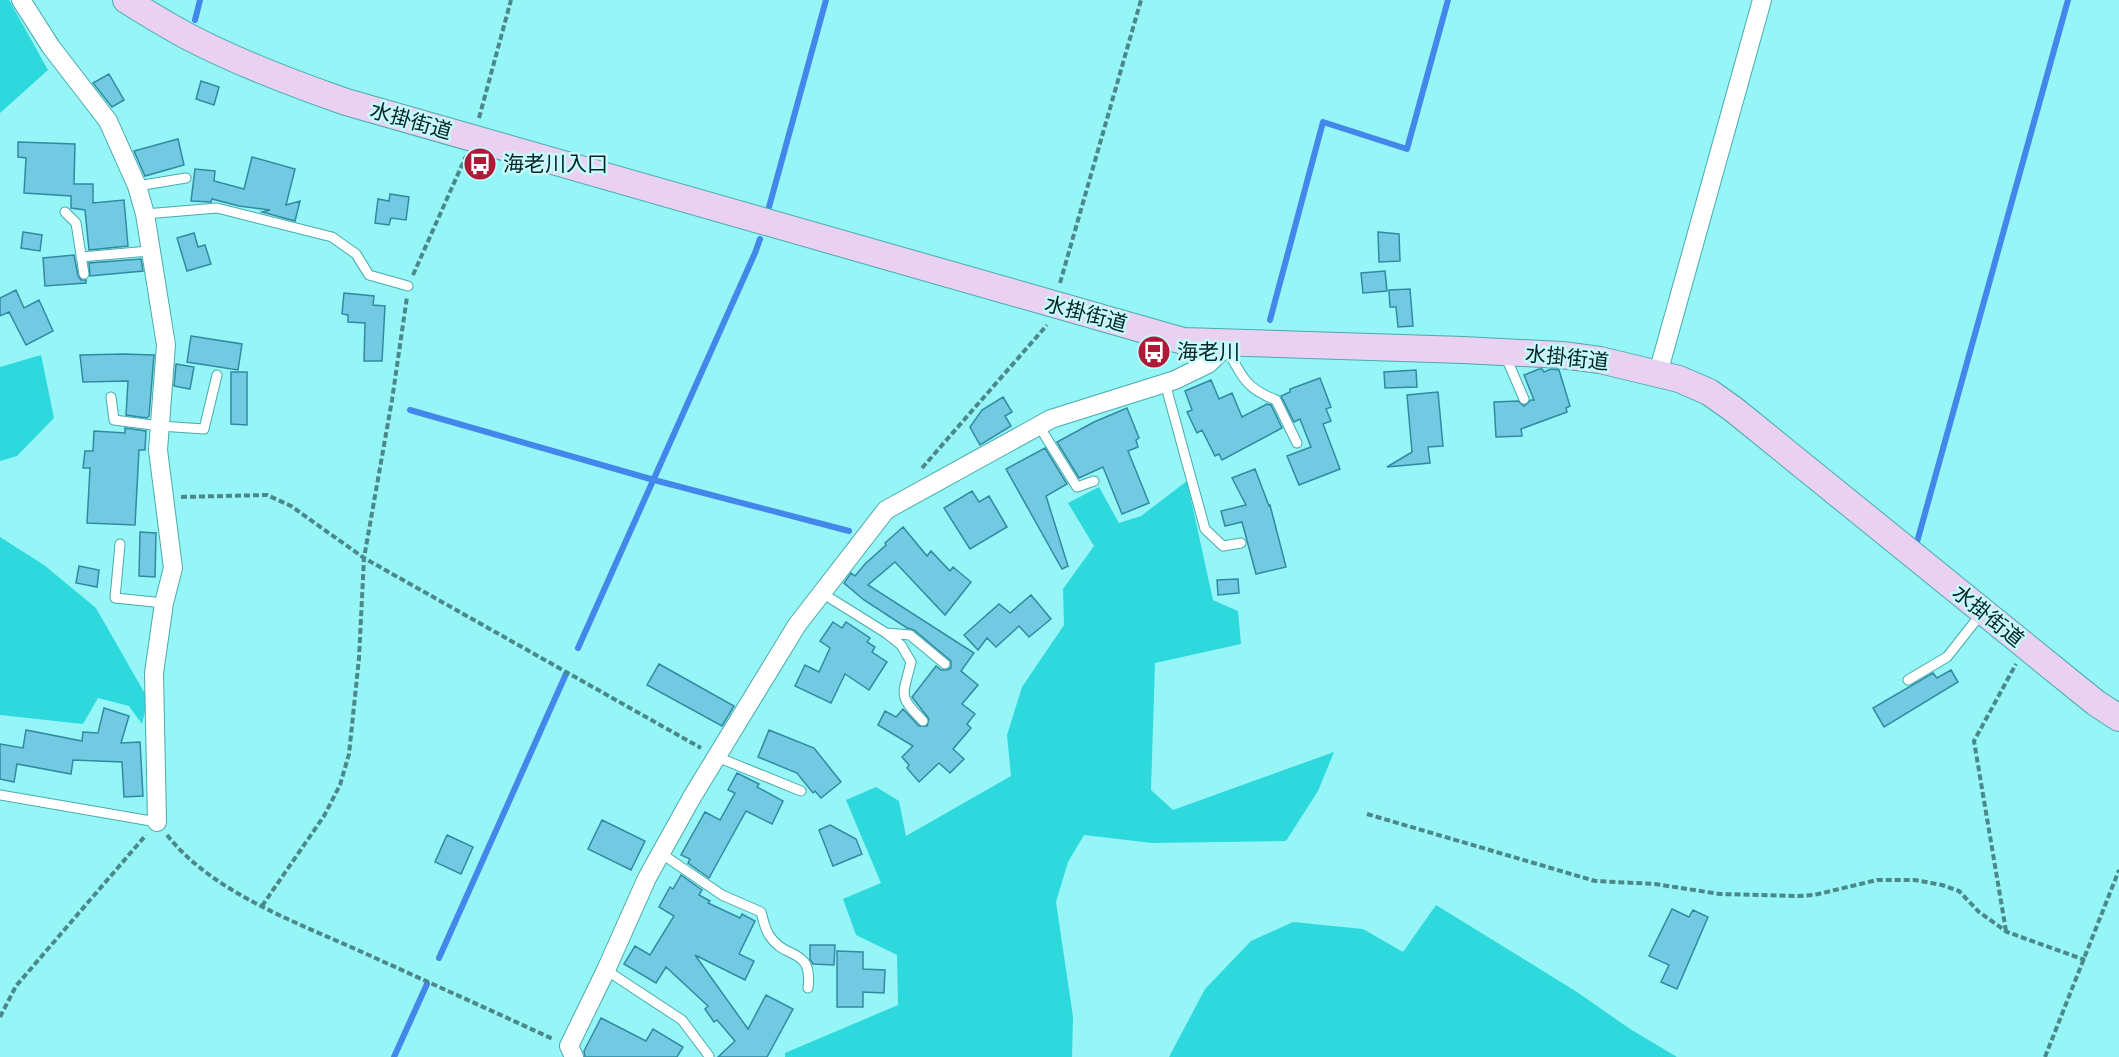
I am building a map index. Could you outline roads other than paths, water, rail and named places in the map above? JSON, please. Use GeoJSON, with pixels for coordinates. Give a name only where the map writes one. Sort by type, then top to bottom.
{"type":"FeatureCollection","features":[{"type":"Feature","properties":{"kind":"main road","name":"水掛街道"},"geometry":{"type":"LineString","coordinates":[[126,0],[185,35],[234,59],[303,88],[474,140],[1183,341],[1227,345],[1562,355],[1600,360],[1679,379],[1709,392],[1733,410],[2096,703],[2119,718]]}},
{"type":"Feature","properties":{"kind":"street"},"geometry":{"type":"LineString","coordinates":[[21,0],[51,47],[108,121],[138,186],[145,214],[149,251],[166,345],[158,450],[173,568],[164,603],[154,673],[157,822]]}},
{"type":"Feature","properties":{"kind":"street"},"geometry":{"type":"LineString","coordinates":[[1658,373],[1762,0]]}},
{"type":"Feature","properties":{"kind":"street"},"geometry":{"type":"LineString","coordinates":[[572,1051],[647,878],[692,797],[797,625],[886,510],[1051,419],[1166,383],[1208,364],[1227,345]]}},
{"type":"Feature","properties":{"kind":"lane"},"geometry":{"type":"LineString","coordinates":[[138,186],[186,178]]}},
{"type":"Feature","properties":{"kind":"lane"},"geometry":{"type":"LineString","coordinates":[[145,214],[217,208],[332,237],[356,254],[369,275],[408,286]]}},
{"type":"Feature","properties":{"kind":"lane"},"geometry":{"type":"LineString","coordinates":[[65,212],[76,223],[84,274]]}},
{"type":"Feature","properties":{"kind":"lane"},"geometry":{"type":"LineString","coordinates":[[81,257],[149,251]]}},
{"type":"Feature","properties":{"kind":"lane"},"geometry":{"type":"LineString","coordinates":[[1227,345],[1245,382],[1258,393],[1276,400],[1297,443]]}},
{"type":"Feature","properties":{"kind":"lane"},"geometry":{"type":"LineString","coordinates":[[1504,352],[1524,399]]}},
{"type":"Feature","properties":{"kind":"lane"},"geometry":{"type":"LineString","coordinates":[[111,396],[114,420],[204,429],[217,375]]}},
{"type":"Feature","properties":{"kind":"lane"},"geometry":{"type":"LineString","coordinates":[[1166,383],[1205,529],[1223,546],[1241,543]]}},
{"type":"Feature","properties":{"kind":"lane"},"geometry":{"type":"LineString","coordinates":[[1039,426],[1077,487],[1094,481]]}},
{"type":"Feature","properties":{"kind":"lane"},"geometry":{"type":"LineString","coordinates":[[120,544],[115,598],[164,603]]}},
{"type":"Feature","properties":{"kind":"lane"},"geometry":{"type":"LineString","coordinates":[[822,593],[901,645],[911,662],[904,695],[906,704],[923,721]]}},
{"type":"Feature","properties":{"kind":"lane"},"geometry":{"type":"LineString","coordinates":[[1908,680],[1947,657],[1983,612]]}},
{"type":"Feature","properties":{"kind":"lane"},"geometry":{"type":"LineString","coordinates":[[886,633],[910,634],[945,664]]}},
{"type":"Feature","properties":{"kind":"lane"},"geometry":{"type":"LineString","coordinates":[[717,757],[801,791]]}},
{"type":"Feature","properties":{"kind":"lane"},"geometry":{"type":"LineString","coordinates":[[0,795],[157,822]]}},
{"type":"Feature","properties":{"kind":"lane"},"geometry":{"type":"LineString","coordinates":[[662,854],[723,895],[760,912],[769,935],[783,949],[801,957],[810,972],[808,988]]}},
{"type":"Feature","properties":{"kind":"lane"},"geometry":{"type":"LineString","coordinates":[[606,970],[682,1020],[709,1056]]}},
{"type":"Feature","properties":{"kind":"waterway"},"geometry":{"type":"LineString","coordinates":[[195,20],[200,0]]}},
{"type":"Feature","properties":{"kind":"waterway"},"geometry":{"type":"LineString","coordinates":[[769,207],[826,0]]}},
{"type":"Feature","properties":{"kind":"waterway"},"geometry":{"type":"LineString","coordinates":[[1270,320],[1323,122],[1407,149],[1448,0]]}},
{"type":"Feature","properties":{"kind":"waterway"},"geometry":{"type":"LineString","coordinates":[[1917,542],[2068,0]]}},
{"type":"Feature","properties":{"kind":"waterway"},"geometry":{"type":"LineString","coordinates":[[578,648],[760,239]]}},
{"type":"Feature","properties":{"kind":"waterway"},"geometry":{"type":"LineString","coordinates":[[410,410],[654,480],[849,531]]}},
{"type":"Feature","properties":{"kind":"waterway"},"geometry":{"type":"LineString","coordinates":[[439,958],[566,674]]}},
{"type":"Feature","properties":{"kind":"waterway"},"geometry":{"type":"LineString","coordinates":[[394,1057],[427,984]]}},
{"type":"Feature","properties":{"kind":"place","name":"海老川入口"},"geometry":{"type":"Point","coordinates":[480,164]}},
{"type":"Feature","properties":{"kind":"place","name":"海老川"},"geometry":{"type":"Point","coordinates":[1154,352]}}]}
